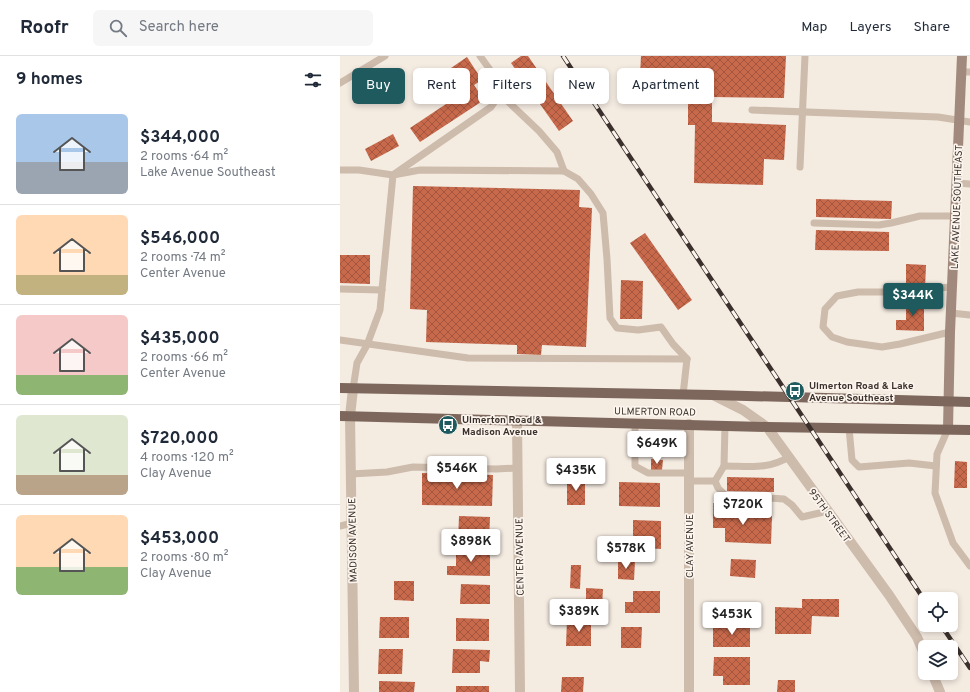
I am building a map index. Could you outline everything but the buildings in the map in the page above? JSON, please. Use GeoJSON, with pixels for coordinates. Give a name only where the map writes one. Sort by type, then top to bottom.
{"type":"FeatureCollection","features":[{"type":"Feature","properties":{"kind":"main road","name":"ULMERTON ROAD"},"geometry":{"type":"LineString","coordinates":[[340,388],[683,396],[713,395],[970,402]]}},
{"type":"Feature","properties":{"kind":"main road","name":"ULMERTON ROAD"},"geometry":{"type":"LineString","coordinates":[[345,416],[767,427],[970,430]]}},
{"type":"Feature","properties":{"kind":"street","name":"LAKE AVENUE SOUTHEAST"},"geometry":{"type":"LineString","coordinates":[[948,429],[950,332],[959,121],[966,72],[962,56]]}},
{"type":"Feature","properties":{"kind":"street","name":"MADISON AVENUE"},"geometry":{"type":"LineString","coordinates":[[353,389],[345,416],[351,474],[354,692]]}},
{"type":"Feature","properties":{"kind":"street","name":"95TH STREET"},"geometry":{"type":"LineString","coordinates":[[713,395],[743,410],[767,427],[893,601],[918,640]]}},
{"type":"Feature","properties":{"kind":"street","name":"CENTER AVENUE"},"geometry":{"type":"LineString","coordinates":[[517,421],[520,692]]}},
{"type":"Feature","properties":{"kind":"street","name":"CLAY AVENUE"},"geometry":{"type":"LineString","coordinates":[[688,692],[689,424]]}},
{"type":"Feature","properties":{"kind":"street"},"geometry":{"type":"LineString","coordinates":[[935,680],[940,692]]}},
{"type":"Feature","properties":{"kind":"lane"},"geometry":{"type":"LineString","coordinates":[[340,83],[385,56]]}},
{"type":"Feature","properties":{"kind":"lane"},"geometry":{"type":"LineString","coordinates":[[480,56],[489,68]]}},
{"type":"Feature","properties":{"kind":"lane"},"geometry":{"type":"LineString","coordinates":[[800,167],[805,56]]}},
{"type":"Feature","properties":{"kind":"lane"},"geometry":{"type":"LineString","coordinates":[[353,389],[357,363],[367,345],[380,310],[393,175],[491,107],[493,104]]}},
{"type":"Feature","properties":{"kind":"lane"},"geometry":{"type":"LineString","coordinates":[[511,104],[539,131],[557,152],[564,171]]}},
{"type":"Feature","properties":{"kind":"lane"},"geometry":{"type":"LineString","coordinates":[[752,110],[938,117],[970,122]]}},
{"type":"Feature","properties":{"kind":"lane"},"geometry":{"type":"LineString","coordinates":[[340,170],[359,170],[393,175],[420,170],[564,171],[578,179],[591,194],[603,213],[610,318],[617,328],[638,330],[661,327],[673,344],[687,359],[683,396]]}},
{"type":"Feature","properties":{"kind":"lane"},"geometry":{"type":"LineString","coordinates":[[957,183],[970,184]]}},
{"type":"Feature","properties":{"kind":"lane"},"geometry":{"type":"LineString","coordinates":[[814,223],[879,224],[891,223],[920,216],[955,216]]}},
{"type":"Feature","properties":{"kind":"lane"},"geometry":{"type":"LineString","coordinates":[[950,332],[882,347],[847,342],[832,336],[823,327],[825,309],[837,296],[858,292],[924,292],[936,288],[952,287]]}},
{"type":"Feature","properties":{"kind":"lane"},"geometry":{"type":"LineString","coordinates":[[340,289],[382,290]]}},
{"type":"Feature","properties":{"kind":"lane"},"geometry":{"type":"LineString","coordinates":[[951,313],[970,315]]}},
{"type":"Feature","properties":{"kind":"lane"},"geometry":{"type":"LineString","coordinates":[[340,340],[468,358],[687,359]]}},
{"type":"Feature","properties":{"kind":"lane"},"geometry":{"type":"LineString","coordinates":[[636,423],[635,466],[648,473],[715,481]]}},
{"type":"Feature","properties":{"kind":"lane"},"geometry":{"type":"LineString","coordinates":[[715,481],[724,466],[725,426]]}},
{"type":"Feature","properties":{"kind":"lane"},"geometry":{"type":"LineString","coordinates":[[849,428],[852,460],[859,466],[909,463],[936,466]]}},
{"type":"Feature","properties":{"kind":"lane"},"geometry":{"type":"LineString","coordinates":[[948,429],[937,454],[935,493],[953,543],[970,566]]}},
{"type":"Feature","properties":{"kind":"lane"},"geometry":{"type":"LineString","coordinates":[[724,466],[766,466],[779,463],[789,456]]}},
{"type":"Feature","properties":{"kind":"lane"},"geometry":{"type":"LineString","coordinates":[[351,474],[387,472],[413,467],[496,469],[518,468]]}},
{"type":"Feature","properties":{"kind":"lane"},"geometry":{"type":"LineString","coordinates":[[715,481],[718,488],[727,496],[784,499],[792,505],[802,517],[828,511]]}},
{"type":"Feature","properties":{"kind":"lane"},"geometry":{"type":"LineString","coordinates":[[340,526],[352,523]]}},
{"type":"Feature","properties":{"kind":"railway"},"geometry":{"type":"LineString","coordinates":[[563,56],[919,592]]}},
{"type":"Feature","properties":{"kind":"railway"},"geometry":{"type":"LineString","coordinates":[[946,632],[970,668]]}},
{"type":"Feature","properties":{"kind":"place","name":"Ulmerton Road & Lake Avenue Southeast"},"geometry":{"type":"Point","coordinates":[795,391]}},
{"type":"Feature","properties":{"kind":"place","name":"Ulmerton Road & Madison Avenue"},"geometry":{"type":"Point","coordinates":[448,425]}}]}
